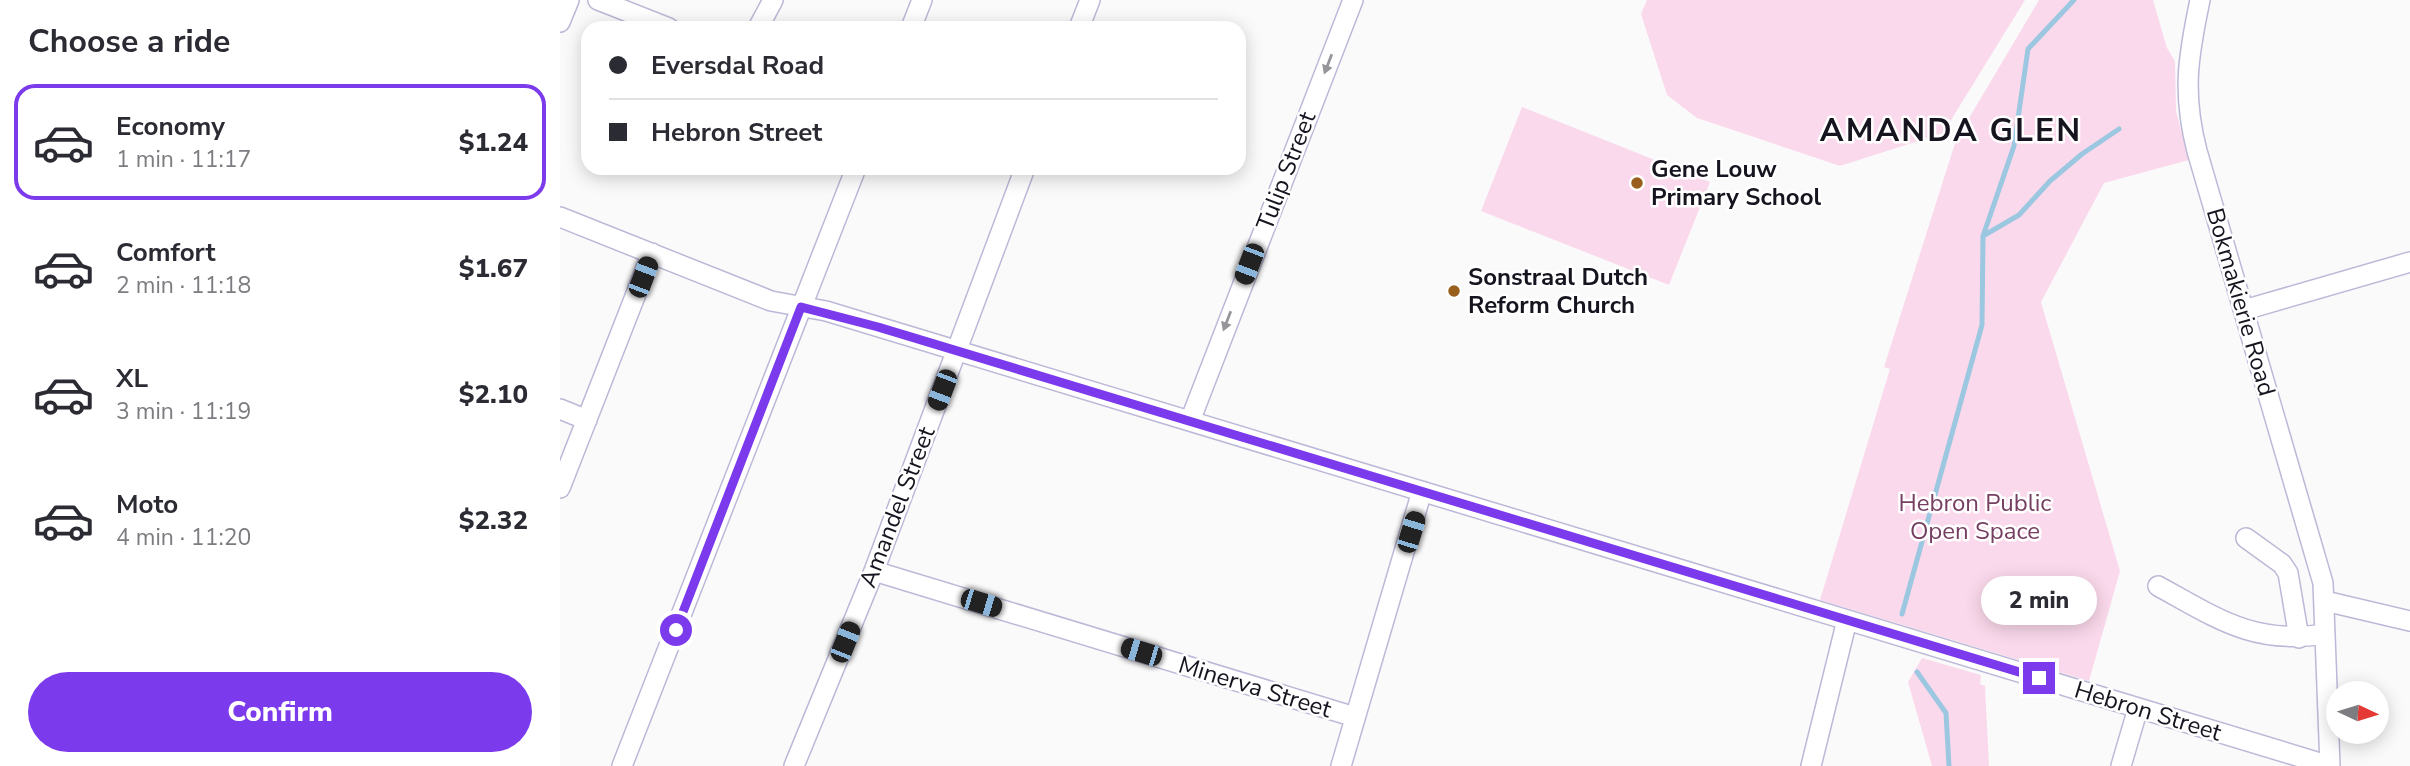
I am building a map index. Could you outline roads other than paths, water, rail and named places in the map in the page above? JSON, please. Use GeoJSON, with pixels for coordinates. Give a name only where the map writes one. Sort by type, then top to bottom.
{"type":"FeatureCollection","features":[{"type":"Feature","properties":{"kind":"street"},"geometry":{"type":"LineString","coordinates":[[560,22],[569,0]]}},
{"type":"Feature","properties":{"kind":"street"},"geometry":{"type":"LineString","coordinates":[[598,0],[651,21]]}},
{"type":"Feature","properties":{"kind":"street"},"geometry":{"type":"LineString","coordinates":[[762,21],[773,0]]}},
{"type":"Feature","properties":{"kind":"street"},"geometry":{"type":"LineString","coordinates":[[914,21],[922,0]]}},
{"type":"Feature","properties":{"kind":"street"},"geometry":{"type":"LineString","coordinates":[[1082,21],[1090,0]]}},
{"type":"Feature","properties":{"kind":"street","name":"Tulip Street"},"geometry":{"type":"LineString","coordinates":[[1190,421],[1353,0]]}},
{"type":"Feature","properties":{"kind":"street","name":"Bokmakierie Road"},"geometry":{"type":"LineString","coordinates":[[2200,0],[2188,54],[2187,105],[2323,583],[2330,766]]}},
{"type":"Feature","properties":{"kind":"street"},"geometry":{"type":"LineString","coordinates":[[622,766],[853,175]]}},
{"type":"Feature","properties":{"kind":"street","name":"Amandel Street"},"geometry":{"type":"LineString","coordinates":[[801,764],[1022,175]]}},
{"type":"Feature","properties":{"kind":"street","name":"Hebron Street"},"geometry":{"type":"LineString","coordinates":[[560,217],[771,301],[956,351],[2330,766]]}},
{"type":"Feature","properties":{"kind":"street"},"geometry":{"type":"LineString","coordinates":[[560,488],[652,253]]}},
{"type":"Feature","properties":{"kind":"street"},"geometry":{"type":"LineString","coordinates":[[2244,310],[2410,262]]}},
{"type":"Feature","properties":{"kind":"street"},"geometry":{"type":"LineString","coordinates":[[560,409],[587,420]]}},
{"type":"Feature","properties":{"kind":"street"},"geometry":{"type":"LineString","coordinates":[[1341,766],[1422,491]]}},
{"type":"Feature","properties":{"kind":"street"},"geometry":{"type":"LineString","coordinates":[[2246,538],[2285,569],[2290,579],[2299,638]]}},
{"type":"Feature","properties":{"kind":"street","name":"Minerva Street"},"geometry":{"type":"LineString","coordinates":[[874,571],[1354,717]]}},
{"type":"Feature","properties":{"kind":"street"},"geometry":{"type":"LineString","coordinates":[[2158,586],[2225,622],[2273,637],[2299,638],[2325,634]]}},
{"type":"Feature","properties":{"kind":"street"},"geometry":{"type":"LineString","coordinates":[[2325,601],[2410,621]]}},
{"type":"Feature","properties":{"kind":"street"},"geometry":{"type":"LineString","coordinates":[[1811,766],[1847,620]]}},
{"type":"Feature","properties":{"kind":"street"},"geometry":{"type":"LineString","coordinates":[[2121,766],[2138,708]]}},
{"type":"Feature","properties":{"kind":"waterway"},"geometry":{"type":"LineString","coordinates":[[1902,614],[1982,325],[1983,236],[2014,146],[2028,49],[2074,0]]}},
{"type":"Feature","properties":{"kind":"waterway"},"geometry":{"type":"LineString","coordinates":[[1983,236],[2019,215],[2050,181],[2082,154],[2119,129]]}},
{"type":"Feature","properties":{"kind":"waterway"},"geometry":{"type":"LineString","coordinates":[[1917,672],[1946,713],[1949,766]]}},
{"type":"Feature","properties":{"kind":"place","name":"Gene Louw Primary School"},"geometry":{"type":"Point","coordinates":[1637,183]}},
{"type":"Feature","properties":{"kind":"place","name":"Sonstraal Dutch Reform Church"},"geometry":{"type":"Point","coordinates":[1454,291]}},
{"type":"Feature","properties":{"kind":"district","name":"AMANDA GLEN"},"geometry":{"type":"Point","coordinates":[1951,130]}},
{"type":"Feature","properties":{"kind":"park label","name":"Hebron Public Open Space"},"geometry":{"type":"Point","coordinates":[1975,517]}}]}
